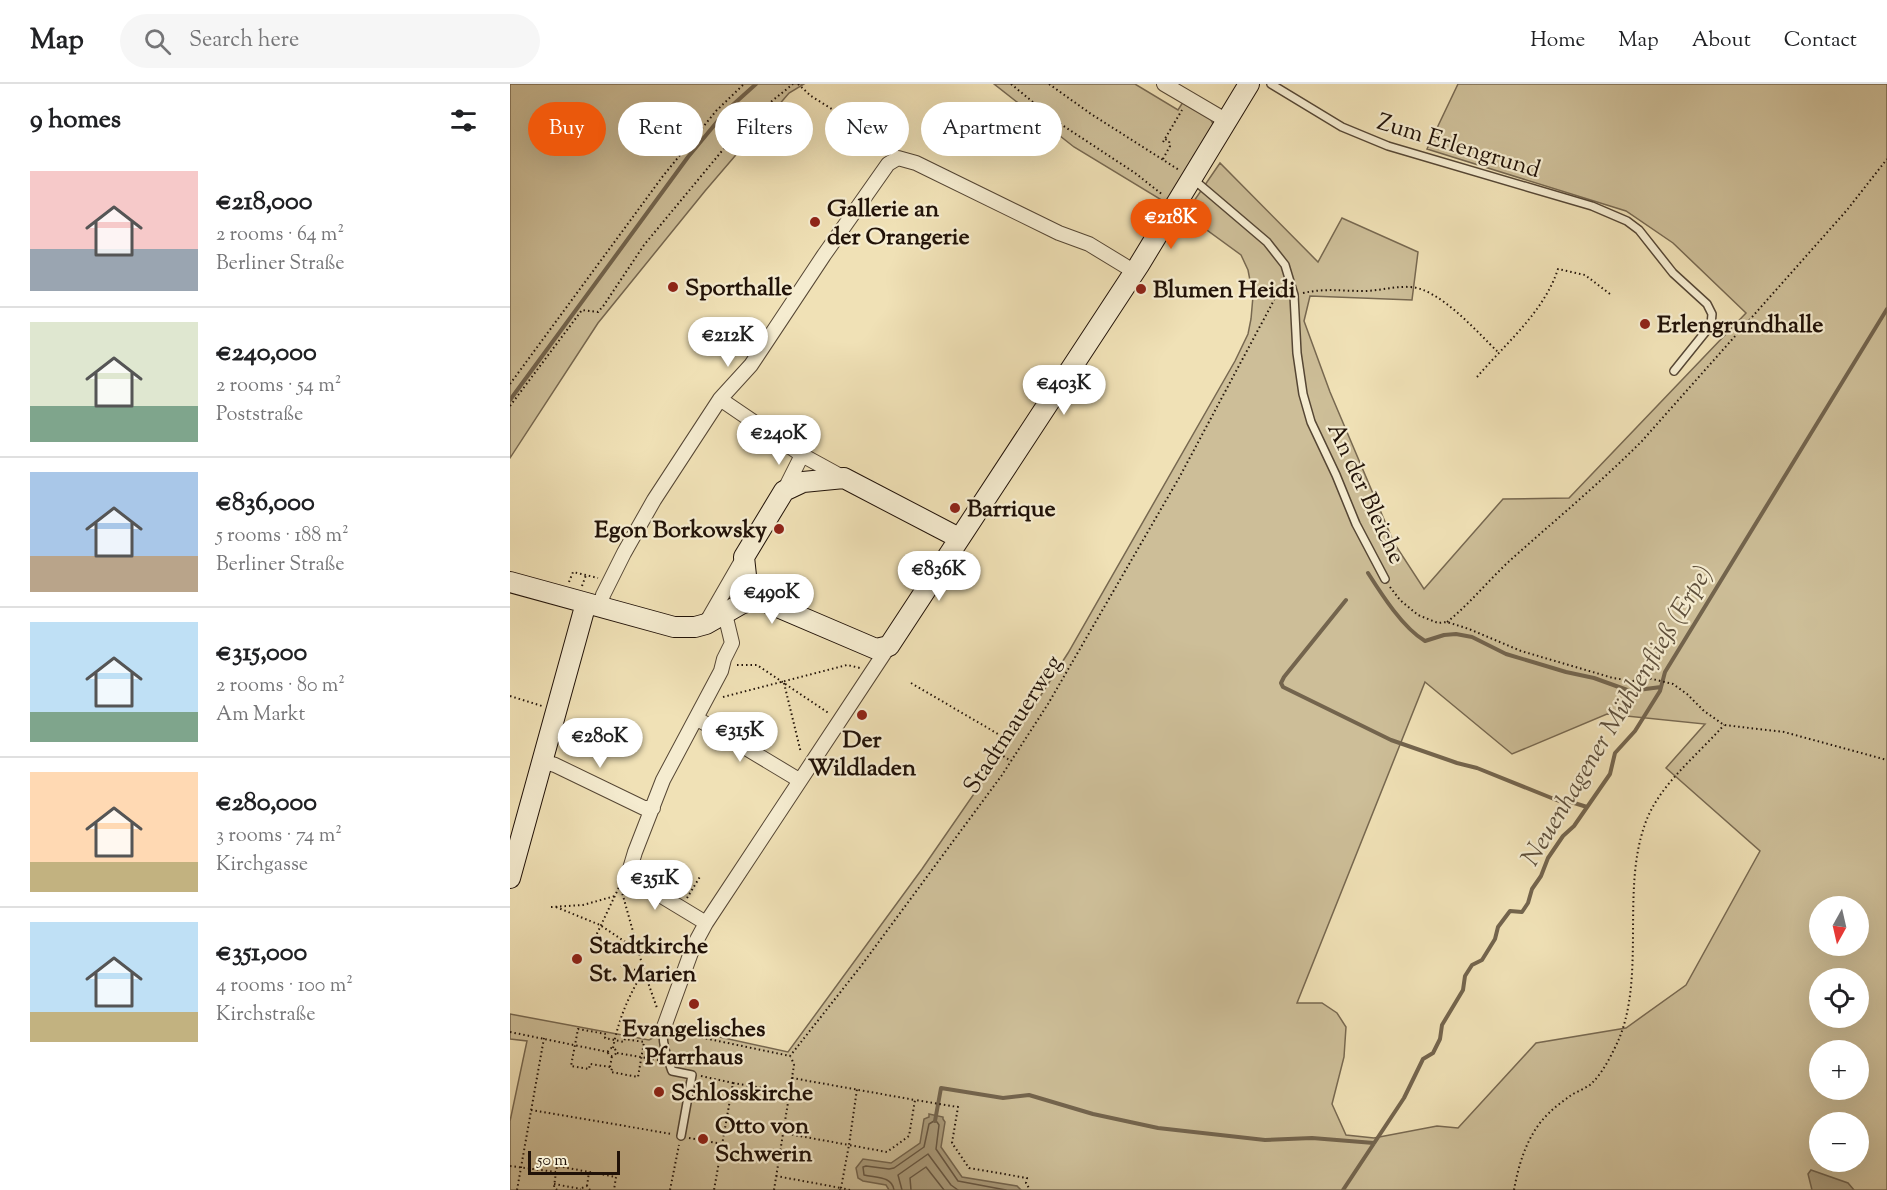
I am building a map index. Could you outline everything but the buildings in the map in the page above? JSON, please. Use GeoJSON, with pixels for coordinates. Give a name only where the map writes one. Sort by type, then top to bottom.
{"type":"FeatureCollection","features":[{"type":"Feature","properties":{"kind":"street"},"geometry":{"type":"LineString","coordinates":[[1164,84],[1227,121]]}},
{"type":"Feature","properties":{"kind":"street"},"geometry":{"type":"LineString","coordinates":[[664,1028],[693,947],[706,923],[1135,272],[1170,203],[1227,121],[1248,84]]}},
{"type":"Feature","properties":{"kind":"street"},"geometry":{"type":"LineString","coordinates":[[510,878],[588,600],[610,581],[654,500],[720,399],[746,372],[888,164],[898,158],[918,164],[1059,232],[1089,244],[1135,272]]}},
{"type":"Feature","properties":{"kind":"street"},"geometry":{"type":"LineString","coordinates":[[720,399],[802,455],[959,538]]}},
{"type":"Feature","properties":{"kind":"street"},"geometry":{"type":"LineString","coordinates":[[706,624],[784,491],[802,455]]}},
{"type":"Feature","properties":{"kind":"street"},"geometry":{"type":"LineString","coordinates":[[784,491],[803,482],[844,478]]}},
{"type":"Feature","properties":{"kind":"street"},"geometry":{"type":"LineString","coordinates":[[744,557],[747,585],[752,600]]}},
{"type":"Feature","properties":{"kind":"street"},"geometry":{"type":"LineString","coordinates":[[510,582],[588,600],[674,627],[692,628],[706,624],[752,600],[766,602],[876,649],[889,646]]}},
{"type":"Feature","properties":{"kind":"street"},"geometry":{"type":"LineString","coordinates":[[706,923],[635,880],[629,872],[663,780],[722,671],[724,659],[732,643],[725,614]]}},
{"type":"Feature","properties":{"kind":"street"},"geometry":{"type":"LineString","coordinates":[[696,718],[799,780]]}},
{"type":"Feature","properties":{"kind":"street"},"geometry":{"type":"LineString","coordinates":[[542,761],[555,765],[644,808],[653,808]]}},
{"type":"Feature","properties":{"kind":"lane","name":"Zum Erlengrund"},"geometry":{"type":"LineString","coordinates":[[1271,84],[1342,127],[1388,146],[1592,206],[1626,221],[1639,230],[1665,265],[1710,309],[1713,319],[1711,325],[1674,371]]}},
{"type":"Feature","properties":{"kind":"lane","name":"An der Bleiche"},"geometry":{"type":"LineString","coordinates":[[1190,177],[1267,243],[1276,252],[1288,272],[1294,295],[1297,353],[1305,404],[1356,525],[1385,579]]}},
{"type":"Feature","properties":{"kind":"lane"},"geometry":{"type":"LineString","coordinates":[[664,1028],[666,1055],[672,1071],[692,1075],[681,1136]]}},
{"type":"Feature","properties":{"kind":"path"},"geometry":{"type":"LineString","coordinates":[[510,384],[663,176],[717,111],[744,84]]}},
{"type":"Feature","properties":{"kind":"path"},"geometry":{"type":"LineString","coordinates":[[510,406],[582,310],[598,312],[604,305],[650,237],[735,134],[793,84]]}},
{"type":"Feature","properties":{"kind":"path"},"geometry":{"type":"LineString","coordinates":[[798,84],[825,105]]}},
{"type":"Feature","properties":{"kind":"path"},"geometry":{"type":"LineString","coordinates":[[1011,84],[1056,121],[1135,174],[1170,203]]}},
{"type":"Feature","properties":{"kind":"path"},"geometry":{"type":"LineString","coordinates":[[1049,84],[1091,114],[1190,177]]}},
{"type":"Feature","properties":{"kind":"path"},"geometry":{"type":"LineString","coordinates":[[1163,159],[1170,146],[1169,141],[1164,140],[1182,110]]}},
{"type":"Feature","properties":{"kind":"path"},"geometry":{"type":"LineString","coordinates":[[1448,622],[1471,603],[1488,581],[1515,555],[1616,467],[1642,441],[1858,197],[1887,159]]}},
{"type":"Feature","properties":{"kind":"path"},"geometry":{"type":"LineString","coordinates":[[1477,377],[1540,307],[1558,269],[1585,275],[1610,294]]}},
{"type":"Feature","properties":{"kind":"path"},"geometry":{"type":"LineString","coordinates":[[1585,275],[1590,270]]}},
{"type":"Feature","properties":{"kind":"path","name":"Stadtmauerweg"},"geometry":{"type":"LineString","coordinates":[[790,1056],[899,915],[1011,761],[1048,704],[1179,478],[1288,272]]}},
{"type":"Feature","properties":{"kind":"path"},"geometry":{"type":"LineString","coordinates":[[1294,295],[1322,289],[1364,291],[1408,286],[1417,288],[1438,297],[1498,352]]}},
{"type":"Feature","properties":{"kind":"path"},"geometry":{"type":"LineString","coordinates":[[567,588],[573,572],[610,581]]}},
{"type":"Feature","properties":{"kind":"path"},"geometry":{"type":"LineString","coordinates":[[586,575],[588,600]]}},
{"type":"Feature","properties":{"kind":"path","name":"An der Bleiche"},"geometry":{"type":"LineString","coordinates":[[1385,579],[1400,600],[1418,615],[1438,623],[1448,622],[1469,629],[1521,651],[1555,662],[1613,678],[1633,681],[1648,678],[1673,684],[1724,725]]}},
{"type":"Feature","properties":{"kind":"path"},"geometry":{"type":"LineString","coordinates":[[737,665],[758,665],[839,720]]}},
{"type":"Feature","properties":{"kind":"path"},"geometry":{"type":"LineString","coordinates":[[720,695],[723,697],[847,665],[862,668]]}},
{"type":"Feature","properties":{"kind":"path"},"geometry":{"type":"LineString","coordinates":[[783,682],[802,756]]}},
{"type":"Feature","properties":{"kind":"path"},"geometry":{"type":"LineString","coordinates":[[911,683],[1010,741],[1000,754],[1011,761]]}},
{"type":"Feature","properties":{"kind":"path"},"geometry":{"type":"LineString","coordinates":[[510,696],[556,710]]}},
{"type":"Feature","properties":{"kind":"path"},"geometry":{"type":"LineString","coordinates":[[750,732],[756,723]]}},
{"type":"Feature","properties":{"kind":"path"},"geometry":{"type":"LineString","coordinates":[[1514,1190],[1520,1161],[1533,1133],[1548,1113],[1593,1082],[1619,1039],[1630,988],[1635,880],[1644,827],[1658,798],[1683,768],[1724,725],[1784,732],[1887,760]]}},
{"type":"Feature","properties":{"kind":"path"},"geometry":{"type":"LineString","coordinates":[[593,942],[620,885],[629,872]]}},
{"type":"Feature","properties":{"kind":"path"},"geometry":{"type":"LineString","coordinates":[[684,902],[701,875]]}},
{"type":"Feature","properties":{"kind":"path"},"geometry":{"type":"LineString","coordinates":[[620,885],[644,971],[664,1028],[790,1056],[794,1063],[774,1190]]}},
{"type":"Feature","properties":{"kind":"path"},"geometry":{"type":"LineString","coordinates":[[551,907],[583,905],[615,896]]}},
{"type":"Feature","properties":{"kind":"path"},"geometry":{"type":"LineString","coordinates":[[556,907],[600,926],[639,951]]}},
{"type":"Feature","properties":{"kind":"path"},"geometry":{"type":"LineString","coordinates":[[621,966],[680,983]]}},
{"type":"Feature","properties":{"kind":"path"},"geometry":{"type":"LineString","coordinates":[[608,1052],[613,1048],[623,1011],[644,971]]}},
{"type":"Feature","properties":{"kind":"path"},"geometry":{"type":"LineString","coordinates":[[609,1067],[590,1064],[589,1069],[571,1066],[578,1029],[606,1034],[605,1038],[624,1042],[625,1039],[644,1042],[642,1057],[638,1077],[611,1072],[612,1068],[609,1067],[612,1056],[616,1053],[642,1057],[652,1059]]}},
{"type":"Feature","properties":{"kind":"path"},"geometry":{"type":"LineString","coordinates":[[510,1032],[608,1052],[612,1056]]}},
{"type":"Feature","properties":{"kind":"path"},"geometry":{"type":"LineString","coordinates":[[517,1190],[544,1038]]}},
{"type":"Feature","properties":{"kind":"path"},"geometry":{"type":"LineString","coordinates":[[613,1048],[616,1053]]}},
{"type":"Feature","properties":{"kind":"path"},"geometry":{"type":"LineString","coordinates":[[692,1075],[769,1089]]}},
{"type":"Feature","properties":{"kind":"path"},"geometry":{"type":"LineString","coordinates":[[792,1078],[958,1107],[952,1143],[969,1168],[1027,1178],[1026,1183],[1030,1190]]}},
{"type":"Feature","properties":{"kind":"path"},"geometry":{"type":"LineString","coordinates":[[714,1190],[733,1083]]}},
{"type":"Feature","properties":{"kind":"path"},"geometry":{"type":"LineString","coordinates":[[840,1189],[857,1089]]}},
{"type":"Feature","properties":{"kind":"path"},"geometry":{"type":"LineString","coordinates":[[783,1133],[887,1152],[909,1136],[915,1100]]}},
{"type":"Feature","properties":{"kind":"path"},"geometry":{"type":"LineString","coordinates":[[531,1110],[722,1144]]}},
{"type":"Feature","properties":{"kind":"path"},"geometry":{"type":"LineString","coordinates":[[670,1190],[681,1136]]}},
{"type":"Feature","properties":{"kind":"path"},"geometry":{"type":"LineString","coordinates":[[510,1166],[556,1172]]}},
{"type":"Feature","properties":{"kind":"path"},"geometry":{"type":"LineString","coordinates":[[557,1190],[554,1184],[557,1166],[616,1177],[614,1190]]}},
{"type":"Feature","properties":{"kind":"path"},"geometry":{"type":"LineString","coordinates":[[589,1172],[587,1186],[590,1190]]}},
{"type":"Feature","properties":{"kind":"path"},"geometry":{"type":"LineString","coordinates":[[776,1176],[850,1190]]}},
{"type":"Feature","properties":{"kind":"path"},"geometry":{"type":"LineString","coordinates":[[554,1184],[582,1190],[583,1186],[587,1186]]}},
{"type":"Feature","properties":{"kind":"shaded area"},"geometry":{"type":"Polygon","coordinates":[[[510,84],[804,84],[789,93],[781,102],[715,102],[715,156],[735,156],[598,323],[510,458],[510,84]]]}},
{"type":"Feature","properties":{"kind":"shaded area"},"geometry":{"type":"Polygon","coordinates":[[[994,84],[1135,84],[1178,110],[1183,102],[1210,118],[1213,124],[1168,204],[1062,138],[1062,102],[1017,102],[994,84]]]}},
{"type":"Feature","properties":{"kind":"shaded area"},"geometry":{"type":"Polygon","coordinates":[[[1458,84],[1887,84],[1887,1190],[510,1190],[510,1121],[527,1041],[510,1039],[510,1014],[649,1040],[674,1027],[788,1052],[922,869],[1025,720],[1068,653],[1235,361],[1248,334],[1253,296],[1248,270],[1241,255],[1185,214],[1220,163],[1318,262],[1342,218],[1418,252],[1412,300],[1310,296],[1304,321],[1330,392],[1394,543],[1424,589],[1503,499],[1569,498],[1746,313],[1673,243],[1626,211],[1427,149],[1458,84]],[[1425,682],[1297,1003],[1322,1003],[1337,1013],[1346,1027],[1344,1057],[1332,1104],[1346,1135],[1374,1138],[1437,1126],[1458,1128],[1536,1043],[1626,1028],[1686,985],[1760,851],[1666,768],[1705,724],[1607,714],[1512,754],[1425,682]]]}},
{"type":"Feature","properties":{"kind":"water"},"geometry":{"type":"Polygon","coordinates":[[[929,1114],[943,1117],[945,1122],[941,1147],[962,1177],[1017,1186],[1021,1190],[889,1190],[886,1185],[858,1178],[856,1168],[863,1159],[891,1163],[920,1143],[924,1119],[929,1117],[929,1114]]]}},
{"type":"Feature","properties":{"kind":"water"},"geometry":{"type":"Polygon","coordinates":[[[1817,1172],[1848,1183],[1854,1190],[1812,1190],[1808,1174],[1817,1172]]]}},
{"type":"Feature","properties":{"kind":"waterway"},"geometry":{"type":"LineString","coordinates":[[510,400],[688,157],[726,111],[756,84]]}},
{"type":"Feature","properties":{"kind":"waterway","name":"Neuenhagener Mühlenfließ (Erpe)"},"geometry":{"type":"LineString","coordinates":[[1343,1190],[1404,1098],[1423,1059],[1433,1053],[1440,1039],[1442,1025],[1463,990],[1465,976],[1472,965],[1482,960],[1495,939],[1498,927],[1510,911],[1522,912],[1548,858],[1563,836],[1574,826],[1610,774],[1615,753],[1635,731],[1660,691],[1665,672],[1887,309]]}},
{"type":"Feature","properties":{"kind":"waterway"},"geometry":{"type":"LineString","coordinates":[[1368,573],[1401,620],[1425,641],[1444,635],[1456,634],[1472,637],[1506,654],[1594,678],[1630,691],[1661,687]]}},
{"type":"Feature","properties":{"kind":"waterway"},"geometry":{"type":"LineString","coordinates":[[1346,600],[1284,677],[1281,683],[1283,687],[1391,740],[1477,768],[1559,801],[1587,807]]}},
{"type":"Feature","properties":{"kind":"waterway"},"geometry":{"type":"LineString","coordinates":[[935,1121],[941,1088],[1003,1098],[1029,1095],[1093,1114],[1158,1128],[1265,1140],[1312,1138],[1374,1143]]}},
{"type":"Feature","properties":{"kind":"place","name":"Gallerie an der Orangerie"},"geometry":{"type":"Point","coordinates":[815,222]}},
{"type":"Feature","properties":{"kind":"place","name":"Sporthalle"},"geometry":{"type":"Point","coordinates":[673,287]}},
{"type":"Feature","properties":{"kind":"place","name":"Blumen Heidi"},"geometry":{"type":"Point","coordinates":[1141,289]}},
{"type":"Feature","properties":{"kind":"place","name":"Erlengrundhalle"},"geometry":{"type":"Point","coordinates":[1645,324]}},
{"type":"Feature","properties":{"kind":"place","name":"Barrique"},"geometry":{"type":"Point","coordinates":[955,508]}},
{"type":"Feature","properties":{"kind":"place","name":"Egon Borkowsky"},"geometry":{"type":"Point","coordinates":[779,529]}},
{"type":"Feature","properties":{"kind":"place","name":"Der Wildladen"},"geometry":{"type":"Point","coordinates":[862,715]}},
{"type":"Feature","properties":{"kind":"place","name":"Stadtkirche St. Marien"},"geometry":{"type":"Point","coordinates":[577,959]}},
{"type":"Feature","properties":{"kind":"place","name":"Evangelisches Pfarrhaus"},"geometry":{"type":"Point","coordinates":[694,1004]}},
{"type":"Feature","properties":{"kind":"place","name":"Schlosskirche"},"geometry":{"type":"Point","coordinates":[659,1092]}},
{"type":"Feature","properties":{"kind":"place","name":"Otto von Schwerin"},"geometry":{"type":"Point","coordinates":[703,1139]}}]}
